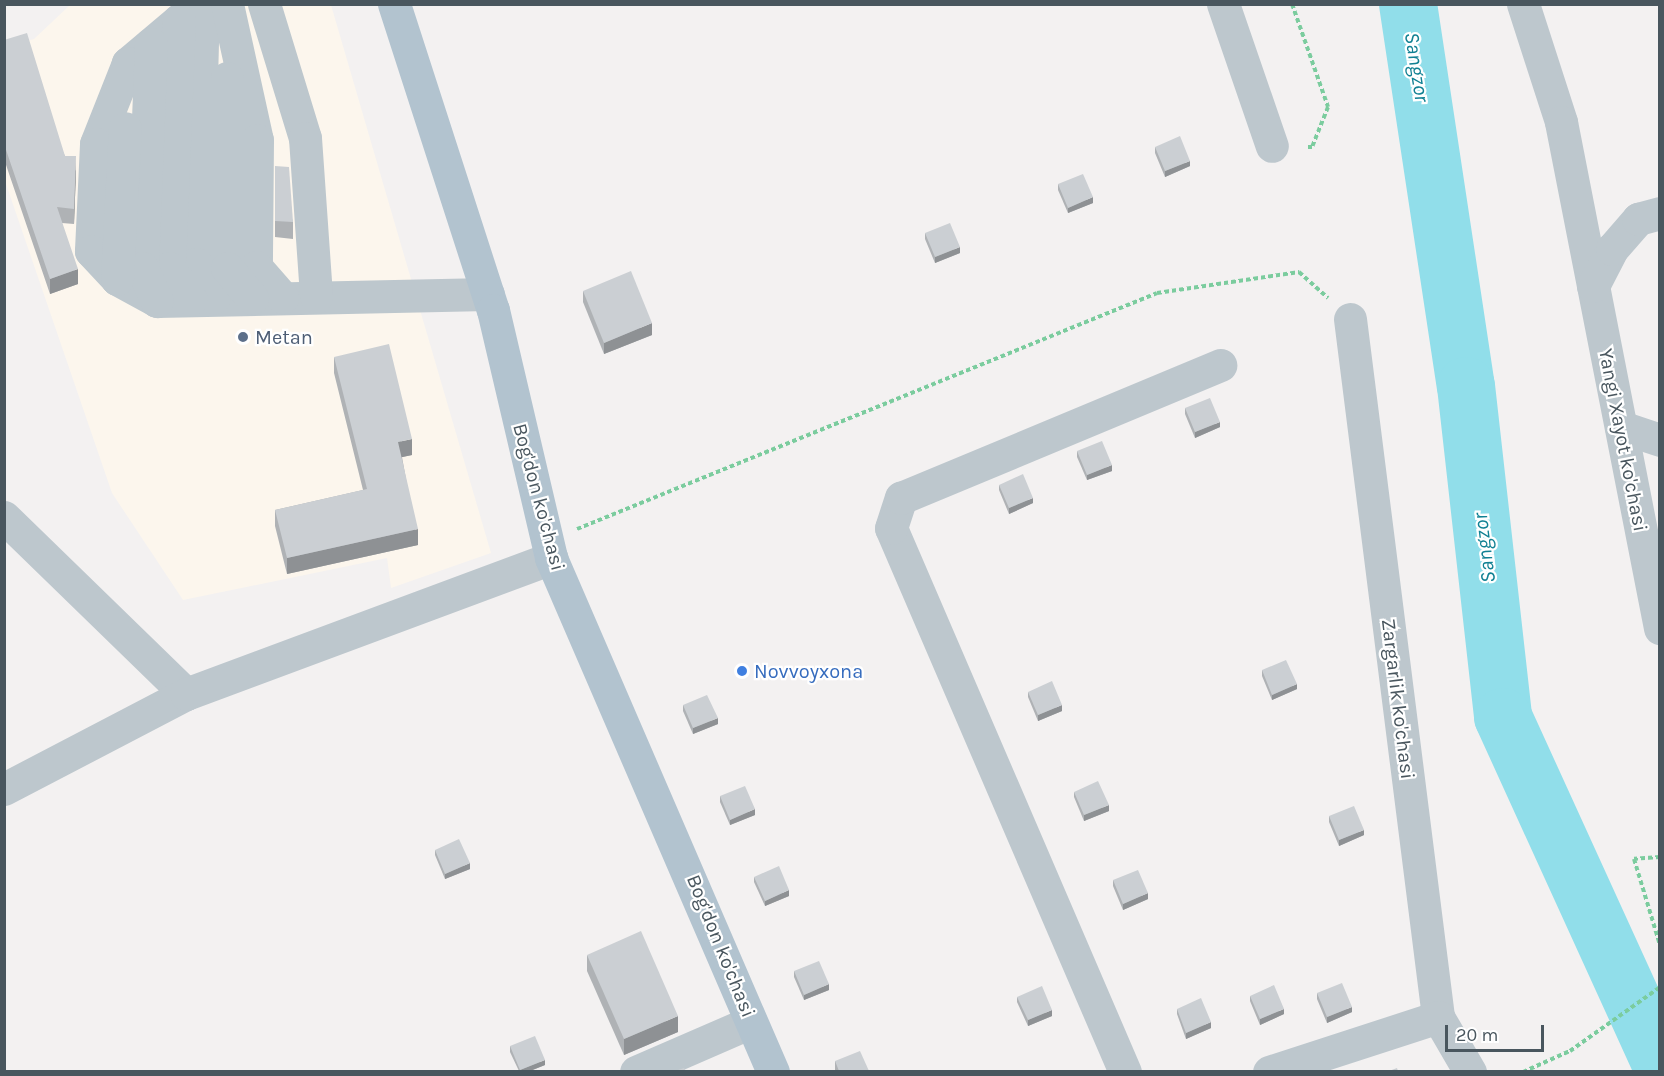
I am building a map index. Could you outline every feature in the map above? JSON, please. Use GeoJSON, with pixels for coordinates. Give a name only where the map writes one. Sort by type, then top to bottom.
{"type":"FeatureCollection","features":[{"type":"Feature","properties":{"kind":"main road","name":"Bog'don ko'chasi"},"geometry":{"type":"LineString","coordinates":[[394,4],[488,294],[549,549],[773,1071]]}},
{"type":"Feature","properties":{"kind":"street"},"geometry":{"type":"LineString","coordinates":[[225,4],[230,136],[227,268],[267,298]]}},
{"type":"Feature","properties":{"kind":"street"},"geometry":{"type":"LineString","coordinates":[[264,4],[306,138],[316,297]]}},
{"type":"Feature","properties":{"kind":"street"},"geometry":{"type":"LineString","coordinates":[[1223,4],[1272,146]]}},
{"type":"Feature","properties":{"kind":"street","name":"Yangi Xayot ko'chasi"},"geometry":{"type":"LineString","coordinates":[[1523,4],[1561,122],[1659,628]]}},
{"type":"Feature","properties":{"kind":"street"},"geometry":{"type":"LineString","coordinates":[[193,10],[169,268],[202,299]]}},
{"type":"Feature","properties":{"kind":"street"},"geometry":{"type":"LineString","coordinates":[[193,10],[140,54],[96,144],[91,251],[117,279],[157,301],[488,294]]}},
{"type":"Feature","properties":{"kind":"street"},"geometry":{"type":"LineString","coordinates":[[140,54],[142,268],[157,301]]}},
{"type":"Feature","properties":{"kind":"street"},"geometry":{"type":"LineString","coordinates":[[1593,286],[1612,249],[1638,219],[1659,213]]}},
{"type":"Feature","properties":{"kind":"street","name":"Zargarlik ko'chasi"},"geometry":{"type":"LineString","coordinates":[[1350,319],[1438,1017],[1470,1071]]}},
{"type":"Feature","properties":{"kind":"street"},"geometry":{"type":"LineString","coordinates":[[1125,1071],[891,528],[901,498],[1220,365]]}},
{"type":"Feature","properties":{"kind":"street"},"geometry":{"type":"LineString","coordinates":[[1621,427],[1659,440]]}},
{"type":"Feature","properties":{"kind":"street"},"geometry":{"type":"LineString","coordinates":[[4,517],[186,694]]}},
{"type":"Feature","properties":{"kind":"street"},"geometry":{"type":"LineString","coordinates":[[4,789],[186,694],[549,549]]}},
{"type":"Feature","properties":{"kind":"street"},"geometry":{"type":"LineString","coordinates":[[1269,1071],[1438,1017]]}},
{"type":"Feature","properties":{"kind":"street"},"geometry":{"type":"LineString","coordinates":[[636,1071],[752,1022]]}},
{"type":"Feature","properties":{"kind":"path"},"geometry":{"type":"LineString","coordinates":[[1272,146],[1312,147],[1328,107],[1292,4]]}},
{"type":"Feature","properties":{"kind":"path"},"geometry":{"type":"LineString","coordinates":[[549,549],[1157,293],[1299,272],[1350,319]]}},
{"type":"Feature","properties":{"kind":"path"},"geometry":{"type":"LineString","coordinates":[[1659,857],[1634,859],[1659,945]]}},
{"type":"Feature","properties":{"kind":"path"},"geometry":{"type":"LineString","coordinates":[[1523,1071],[1570,1051],[1659,987]]}},
{"type":"Feature","properties":{"kind":"shaded area","name":"Metan"},"geometry":{"type":"Polygon","coordinates":[[[70,5],[331,5],[491,553],[391,588],[387,558],[183,600],[112,493],[5,181],[4,47],[34,39],[70,5]]]}},
{"type":"Feature","properties":{"kind":"building"},"geometry":{"type":"Polygon","coordinates":[[[27,33],[65,156],[76,156],[74,209],[57,207],[78,269],[50,279],[4,144],[4,40],[27,33]]]}},
{"type":"Feature","properties":{"kind":"building"},"geometry":{"type":"Polygon","coordinates":[[[1180,136],[1190,161],[1165,171],[1155,147],[1180,136]]]}},
{"type":"Feature","properties":{"kind":"building"},"geometry":{"type":"Polygon","coordinates":[[[275,166],[289,167],[293,222],[275,221],[275,166]]]}},
{"type":"Feature","properties":{"kind":"building"},"geometry":{"type":"Polygon","coordinates":[[[1083,174],[1093,197],[1068,208],[1058,184],[1083,174]]]}},
{"type":"Feature","properties":{"kind":"building"},"geometry":{"type":"Polygon","coordinates":[[[950,223],[960,247],[935,257],[925,233],[950,223]]]}},
{"type":"Feature","properties":{"kind":"building"},"geometry":{"type":"Polygon","coordinates":[[[631,271],[652,323],[604,343],[583,291],[631,271]]]}},
{"type":"Feature","properties":{"kind":"building"},"geometry":{"type":"Polygon","coordinates":[[[389,344],[412,439],[398,442],[418,529],[287,558],[275,510],[367,489],[334,357],[389,344]]]}},
{"type":"Feature","properties":{"kind":"building"},"geometry":{"type":"Polygon","coordinates":[[[1210,398],[1220,422],[1195,432],[1185,408],[1210,398]]]}},
{"type":"Feature","properties":{"kind":"building"},"geometry":{"type":"Polygon","coordinates":[[[1102,441],[1112,465],[1087,475],[1077,451],[1102,441]]]}},
{"type":"Feature","properties":{"kind":"building"},"geometry":{"type":"Polygon","coordinates":[[[1023,474],[1033,498],[1009,508],[999,485],[1023,474]]]}},
{"type":"Feature","properties":{"kind":"building"},"geometry":{"type":"Polygon","coordinates":[[[1286,660],[1297,684],[1272,695],[1262,670],[1286,660]]]}},
{"type":"Feature","properties":{"kind":"building"},"geometry":{"type":"Polygon","coordinates":[[[1052,681],[1062,705],[1038,715],[1028,692],[1052,681]]]}},
{"type":"Feature","properties":{"kind":"building"},"geometry":{"type":"Polygon","coordinates":[[[707,695],[718,718],[693,728],[683,705],[707,695]]]}},
{"type":"Feature","properties":{"kind":"building"},"geometry":{"type":"Polygon","coordinates":[[[1098,781],[1109,805],[1084,815],[1074,792],[1098,781]]]}},
{"type":"Feature","properties":{"kind":"building"},"geometry":{"type":"Polygon","coordinates":[[[745,786],[755,809],[730,820],[720,796],[745,786]]]}},
{"type":"Feature","properties":{"kind":"building"},"geometry":{"type":"Polygon","coordinates":[[[1354,806],[1364,830],[1339,840],[1329,816],[1354,806]]]}},
{"type":"Feature","properties":{"kind":"building"},"geometry":{"type":"Polygon","coordinates":[[[459,839],[470,863],[445,874],[435,850],[459,839]]]}},
{"type":"Feature","properties":{"kind":"building"},"geometry":{"type":"Polygon","coordinates":[[[779,866],[789,890],[765,901],[754,877],[779,866]]]}},
{"type":"Feature","properties":{"kind":"building"},"geometry":{"type":"Polygon","coordinates":[[[1138,870],[1148,893],[1123,904],[1113,880],[1138,870]]]}},
{"type":"Feature","properties":{"kind":"building"},"geometry":{"type":"Polygon","coordinates":[[[641,931],[678,1016],[624,1039],[587,955],[641,931]]]}},
{"type":"Feature","properties":{"kind":"building"},"geometry":{"type":"Polygon","coordinates":[[[819,961],[829,984],[804,995],[794,971],[819,961]]]}},
{"type":"Feature","properties":{"kind":"building"},"geometry":{"type":"Polygon","coordinates":[[[1342,983],[1352,1007],[1327,1017],[1317,993],[1342,983]]]}},
{"type":"Feature","properties":{"kind":"building"},"geometry":{"type":"Polygon","coordinates":[[[1274,985],[1284,1009],[1260,1019],[1250,996],[1274,985]]]}},
{"type":"Feature","properties":{"kind":"building"},"geometry":{"type":"Polygon","coordinates":[[[1042,986],[1052,1010],[1028,1020],[1017,997],[1042,986]]]}},
{"type":"Feature","properties":{"kind":"building"},"geometry":{"type":"Polygon","coordinates":[[[1201,998],[1211,1022],[1186,1033],[1177,1009],[1201,998]]]}},
{"type":"Feature","properties":{"kind":"building"},"geometry":{"type":"Polygon","coordinates":[[[535,1036],[545,1060],[520,1070],[510,1046],[535,1036]]]}},
{"type":"Feature","properties":{"kind":"building"},"geometry":{"type":"Polygon","coordinates":[[[860,1051],[869,1071],[839,1071],[835,1061],[860,1051]]]}},
{"type":"Feature","properties":{"kind":"waterway","name":"Sangzor"},"geometry":{"type":"LineString","coordinates":[[1408,4],[1466,386],[1503,717],[1660,1062]]}},
{"type":"Feature","properties":{"kind":"place","name":"Metan"},"geometry":{"type":"Point","coordinates":[243,337]}},
{"type":"Feature","properties":{"kind":"place","name":"Novvoyxona"},"geometry":{"type":"Point","coordinates":[742,671]}}]}
